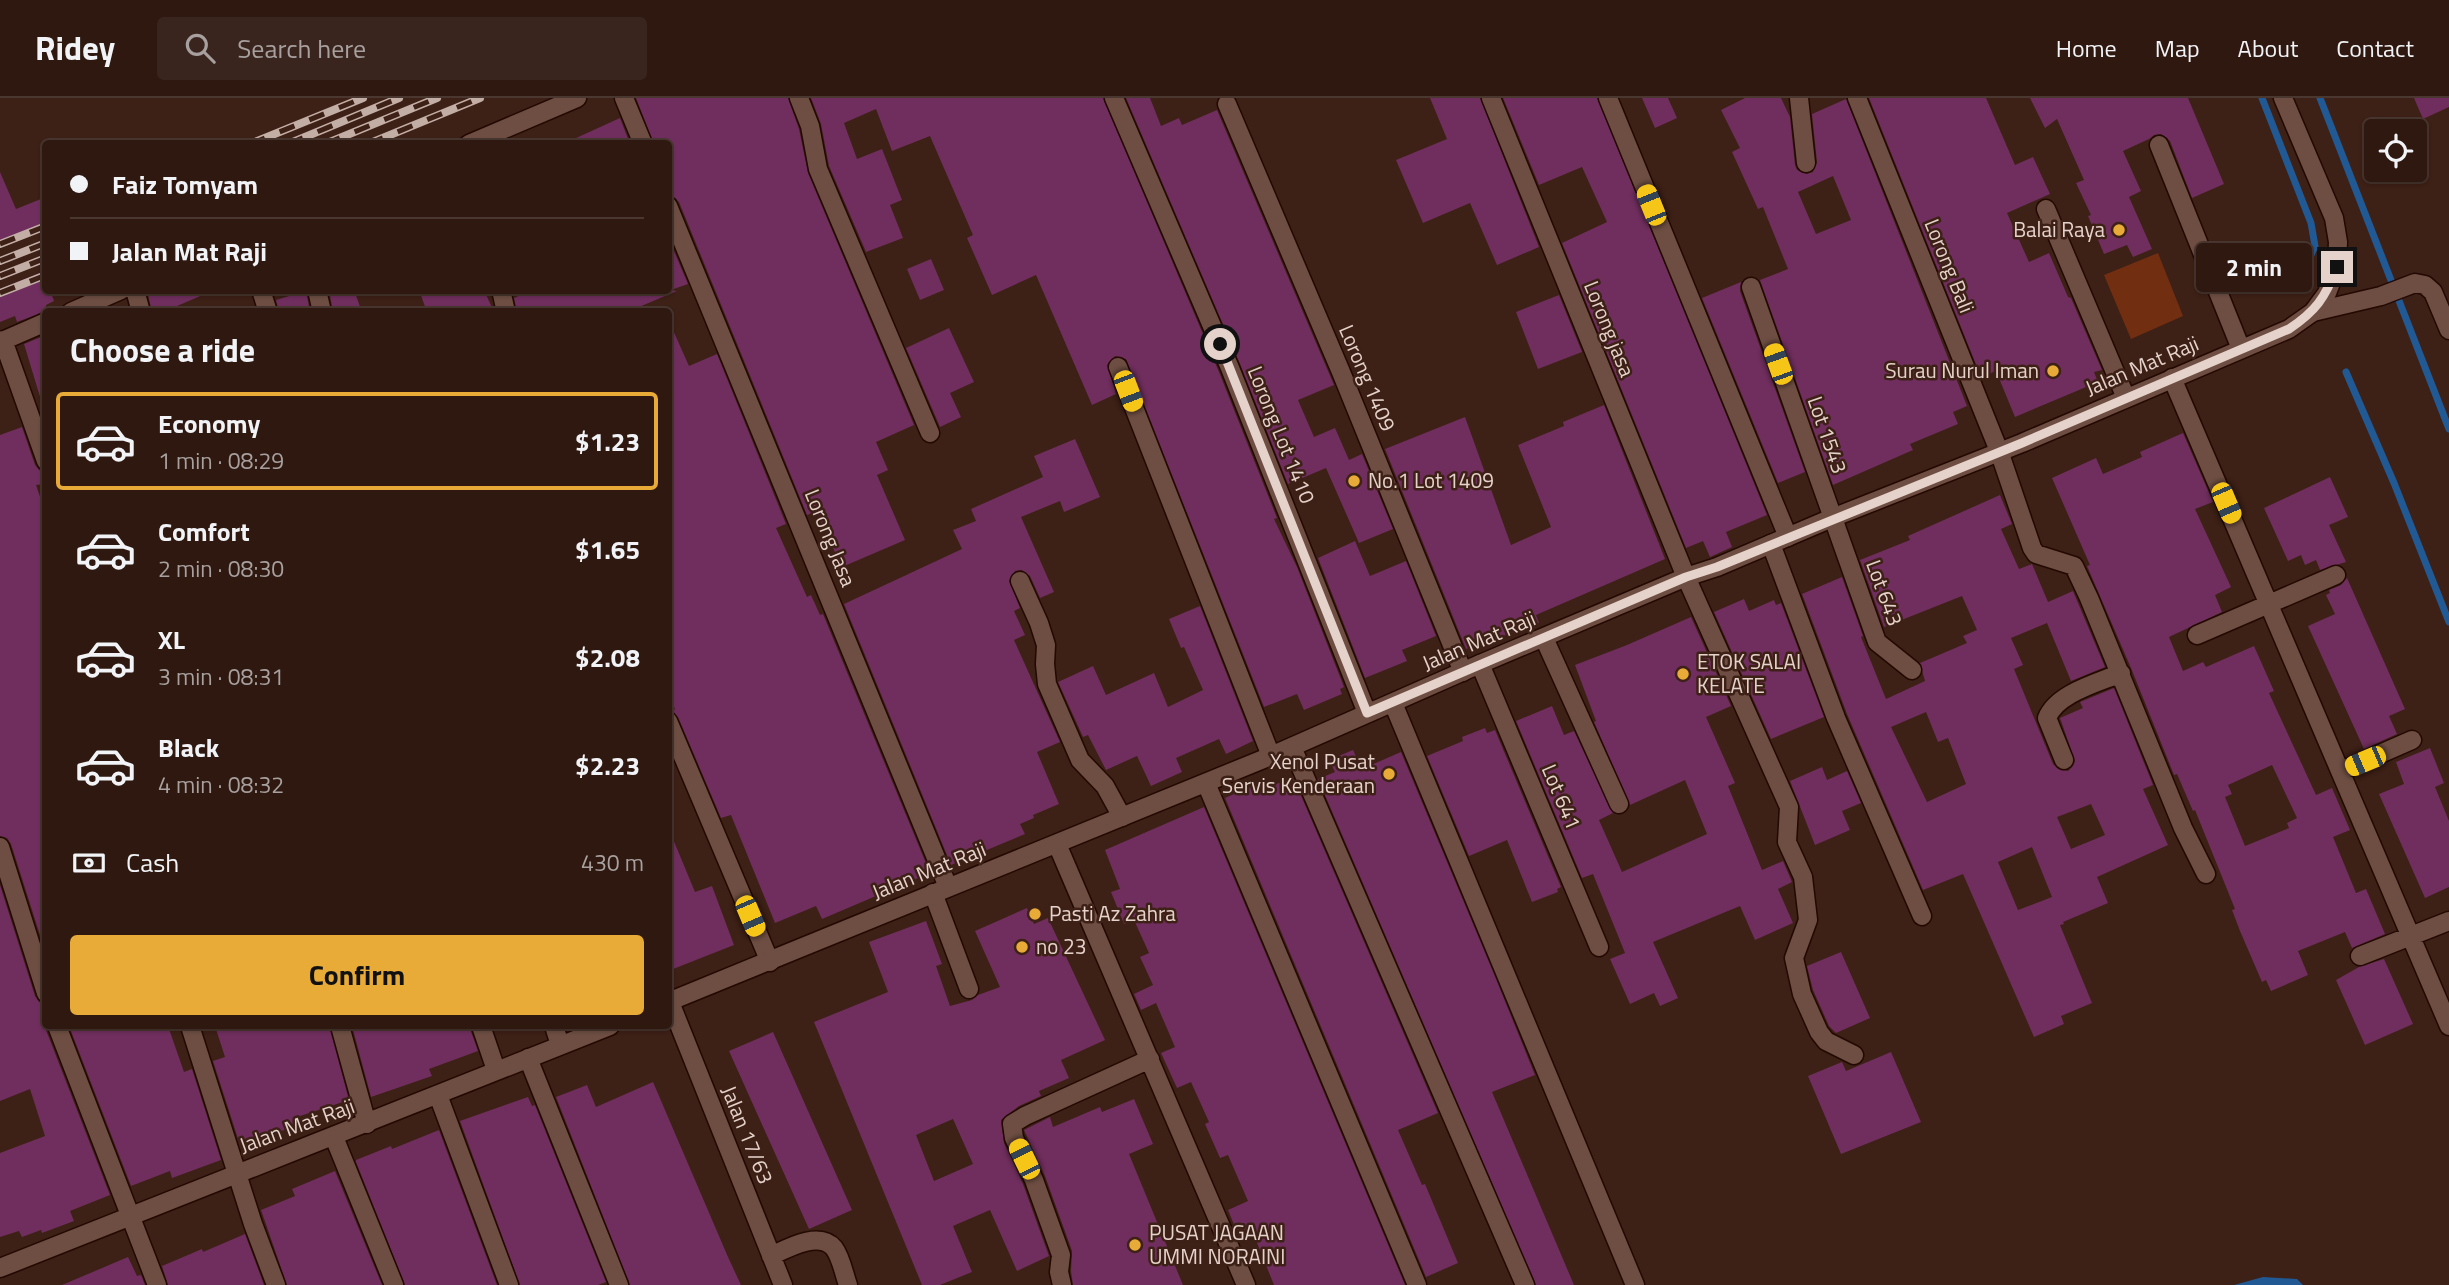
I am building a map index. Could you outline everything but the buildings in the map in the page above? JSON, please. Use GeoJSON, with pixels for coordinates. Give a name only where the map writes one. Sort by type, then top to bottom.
{"type":"FeatureCollection","features":[{"type":"Feature","properties":{"kind":"street"},"geometry":{"type":"LineString","coordinates":[[478,140],[577,98]]}},
{"type":"Feature","properties":{"kind":"street"},"geometry":{"type":"LineString","coordinates":[[624,98],[641,140]]}},
{"type":"Feature","properties":{"kind":"street"},"geometry":{"type":"LineString","coordinates":[[799,98],[810,126],[818,169],[930,433]]}},
{"type":"Feature","properties":{"kind":"street","name":"Lorong Lot 1410"},"geometry":{"type":"LineString","coordinates":[[1114,98],[1230,368],[1367,713]]}},
{"type":"Feature","properties":{"kind":"street","name":"Lorong jasa"},"geometry":{"type":"LineString","coordinates":[[1490,98],[1686,577],[1789,807],[1787,842],[1803,877],[1808,920],[1794,958],[1802,994],[1819,1032],[1826,1041],[1854,1055]]}},
{"type":"Feature","properties":{"kind":"street"},"geometry":{"type":"LineString","coordinates":[[1608,98],[1779,540],[1836,718],[1922,916]]}},
{"type":"Feature","properties":{"kind":"street"},"geometry":{"type":"LineString","coordinates":[[1799,98],[1806,163]]}},
{"type":"Feature","properties":{"kind":"street","name":"Lorong Bali"},"geometry":{"type":"LineString","coordinates":[[1857,98],[1999,451],[2032,548],[2036,554],[2074,566],[2121,673],[2183,828],[2206,874]]}},
{"type":"Feature","properties":{"kind":"street","name":"Jalan Mat Raji"},"geometry":{"type":"LineString","coordinates":[[672,1001],[1206,783],[1686,577],[1999,451],[2289,329],[2313,312],[2327,293],[2337,267],[2338,242],[2334,218],[2283,98]]}},
{"type":"Feature","properties":{"kind":"street","name":"Lorong 1409"},"geometry":{"type":"LineString","coordinates":[[1227,104],[1341,372],[1463,672]]}},
{"type":"Feature","properties":{"kind":"street"},"geometry":{"type":"LineString","coordinates":[[2159,145],[2241,349]]}},
{"type":"Feature","properties":{"kind":"street"},"geometry":{"type":"LineString","coordinates":[[2046,209],[2126,398]]}},
{"type":"Feature","properties":{"kind":"street","name":"Lorong Jasa"},"geometry":{"type":"LineString","coordinates":[[672,216],[941,890],[969,989]]}},
{"type":"Feature","properties":{"kind":"street"},"geometry":{"type":"LineString","coordinates":[[2313,312],[2381,296],[2416,283],[2425,285],[2433,292],[2449,330]]}},
{"type":"Feature","properties":{"kind":"street","name":"Lot 1543"},"geometry":{"type":"LineString","coordinates":[[1751,288],[1832,518]]}},
{"type":"Feature","properties":{"kind":"street"},"geometry":{"type":"LineString","coordinates":[[80,308],[112,294]]}},
{"type":"Feature","properties":{"kind":"street"},"geometry":{"type":"LineString","coordinates":[[42,325],[2,341],[42,450]]}},
{"type":"Feature","properties":{"kind":"street"},"geometry":{"type":"LineString","coordinates":[[1118,367],[1270,756]]}},
{"type":"Feature","properties":{"kind":"street"},"geometry":{"type":"LineString","coordinates":[[2172,378],[2449,1026]]}},
{"type":"Feature","properties":{"kind":"street","name":"Lot 643"},"geometry":{"type":"LineString","coordinates":[[1832,518],[1877,642],[1912,670]]}},
{"type":"Feature","properties":{"kind":"street"},"geometry":{"type":"LineString","coordinates":[[2197,635],[2336,575]]}},
{"type":"Feature","properties":{"kind":"street"},"geometry":{"type":"LineString","coordinates":[[1020,581],[1046,645],[1046,684],[1080,760],[1105,786],[1122,817]]}},
{"type":"Feature","properties":{"kind":"street"},"geometry":{"type":"LineString","coordinates":[[1544,638],[1619,804]]}},
{"type":"Feature","properties":{"kind":"street","name":"Lot 641"},"geometry":{"type":"LineString","coordinates":[[1480,664],[1599,947]]}},
{"type":"Feature","properties":{"kind":"street"},"geometry":{"type":"LineString","coordinates":[[2064,760],[2047,718],[2050,711],[2076,692],[2121,673]]}},
{"type":"Feature","properties":{"kind":"street"},"geometry":{"type":"LineString","coordinates":[[1393,703],[1635,1285]]}},
{"type":"Feature","properties":{"kind":"street"},"geometry":{"type":"LineString","coordinates":[[672,730],[770,962]]}},
{"type":"Feature","properties":{"kind":"street"},"geometry":{"type":"LineString","coordinates":[[2341,771],[2412,740]]}},
{"type":"Feature","properties":{"kind":"street"},"geometry":{"type":"LineString","coordinates":[[1292,747],[1525,1285]]}},
{"type":"Feature","properties":{"kind":"street"},"geometry":{"type":"LineString","coordinates":[[1206,783],[1417,1285]]}},
{"type":"Feature","properties":{"kind":"street"},"geometry":{"type":"LineString","coordinates":[[1057,844],[1246,1285]]}},
{"type":"Feature","properties":{"kind":"street"},"geometry":{"type":"LineString","coordinates":[[0,847],[42,980]]}},
{"type":"Feature","properties":{"kind":"street"},"geometry":{"type":"LineString","coordinates":[[2360,956],[2449,921]]}},
{"type":"Feature","properties":{"kind":"street","name":"Jalan 17/63"},"geometry":{"type":"LineString","coordinates":[[672,1009],[783,1285]]}},
{"type":"Feature","properties":{"kind":"street"},"geometry":{"type":"LineString","coordinates":[[58,1029],[157,1285]]}},
{"type":"Feature","properties":{"kind":"street"},"geometry":{"type":"LineString","coordinates":[[191,1029],[236,1173],[276,1285]]}},
{"type":"Feature","properties":{"kind":"street"},"geometry":{"type":"LineString","coordinates":[[341,1029],[367,1124]]}},
{"type":"Feature","properties":{"kind":"street"},"geometry":{"type":"LineString","coordinates":[[482,1029],[496,1070]]}},
{"type":"Feature","properties":{"kind":"street"},"geometry":{"type":"LineString","coordinates":[[555,1029],[560,1045]]}},
{"type":"Feature","properties":{"kind":"street","name":"Jalan Mat Raji"},"geometry":{"type":"LineString","coordinates":[[0,1268],[602,1029]]}},
{"type":"Feature","properties":{"kind":"street"},"geometry":{"type":"LineString","coordinates":[[528,1058],[619,1285]]}},
{"type":"Feature","properties":{"kind":"street"},"geometry":{"type":"LineString","coordinates":[[1062,1285],[1059,1272],[1061,1255],[1034,1180],[1014,1138],[1012,1124],[1150,1059]]}},
{"type":"Feature","properties":{"kind":"street"},"geometry":{"type":"LineString","coordinates":[[438,1095],[509,1285]]}},
{"type":"Feature","properties":{"kind":"street"},"geometry":{"type":"LineString","coordinates":[[334,1137],[394,1285]]}},
{"type":"Feature","properties":{"kind":"street"},"geometry":{"type":"LineString","coordinates":[[771,1256],[801,1241],[826,1242],[834,1248],[848,1285]]}},
{"type":"Feature","properties":{"kind":"shaded area"},"geometry":{"type":"Polygon","coordinates":[[[2158,253],[2183,316],[2131,339],[2104,275],[2158,253]]]}},
{"type":"Feature","properties":{"kind":"water"},"geometry":{"type":"Polygon","coordinates":[[[2263,1277],[2297,1279],[2303,1285],[2234,1285],[2263,1277]]]}},
{"type":"Feature","properties":{"kind":"waterway"},"geometry":{"type":"LineString","coordinates":[[2262,98],[2311,223],[2315,246],[2305,268]]}},
{"type":"Feature","properties":{"kind":"waterway"},"geometry":{"type":"LineString","coordinates":[[2320,98],[2449,429]]}},
{"type":"Feature","properties":{"kind":"waterway"},"geometry":{"type":"LineString","coordinates":[[2346,372],[2449,622]]}},
{"type":"Feature","properties":{"kind":"railway"},"geometry":{"type":"LineString","coordinates":[[260,140],[363,98]]}},
{"type":"Feature","properties":{"kind":"railway"},"geometry":{"type":"LineString","coordinates":[[298,140],[399,98]]}},
{"type":"Feature","properties":{"kind":"railway"},"geometry":{"type":"LineString","coordinates":[[335,140],[437,98]]}},
{"type":"Feature","properties":{"kind":"railway"},"geometry":{"type":"LineString","coordinates":[[378,140],[480,98]]}},
{"type":"Feature","properties":{"kind":"railway"},"geometry":{"type":"LineString","coordinates":[[0,244],[42,228]]}},
{"type":"Feature","properties":{"kind":"railway"},"geometry":{"type":"LineString","coordinates":[[0,261],[42,245]]}},
{"type":"Feature","properties":{"kind":"railway"},"geometry":{"type":"LineString","coordinates":[[0,276],[42,260]]}},
{"type":"Feature","properties":{"kind":"railway"},"geometry":{"type":"LineString","coordinates":[[0,293],[42,277]]}},
{"type":"Feature","properties":{"kind":"place","name":"Balai Raya"},"geometry":{"type":"Point","coordinates":[2119,230]}},
{"type":"Feature","properties":{"kind":"place","name":"Surau Nurul Iman"},"geometry":{"type":"Point","coordinates":[2053,371]}},
{"type":"Feature","properties":{"kind":"place","name":"No.1 Lot 1409"},"geometry":{"type":"Point","coordinates":[1354,481]}},
{"type":"Feature","properties":{"kind":"place","name":"ETOK SALAI KELATE"},"geometry":{"type":"Point","coordinates":[1683,674]}},
{"type":"Feature","properties":{"kind":"place","name":"Xenol Pusat Servis Kenderaan"},"geometry":{"type":"Point","coordinates":[1389,774]}},
{"type":"Feature","properties":{"kind":"place","name":"Pasti Az Zahra"},"geometry":{"type":"Point","coordinates":[1035,914]}},
{"type":"Feature","properties":{"kind":"place","name":"no 23"},"geometry":{"type":"Point","coordinates":[1022,947]}},
{"type":"Feature","properties":{"kind":"place","name":"PUSAT JAGAAN UMMI NORAINI"},"geometry":{"type":"Point","coordinates":[1135,1245]}},
{"type":"Feature","properties":{"kind":"route"},"geometry":{"type":"LineString","coordinates":[[1220,344],[1367,713],[1686,577],[1717,567],[2022,443],[2289,329],[2313,312],[2327,293],[2337,267]]}}]}
